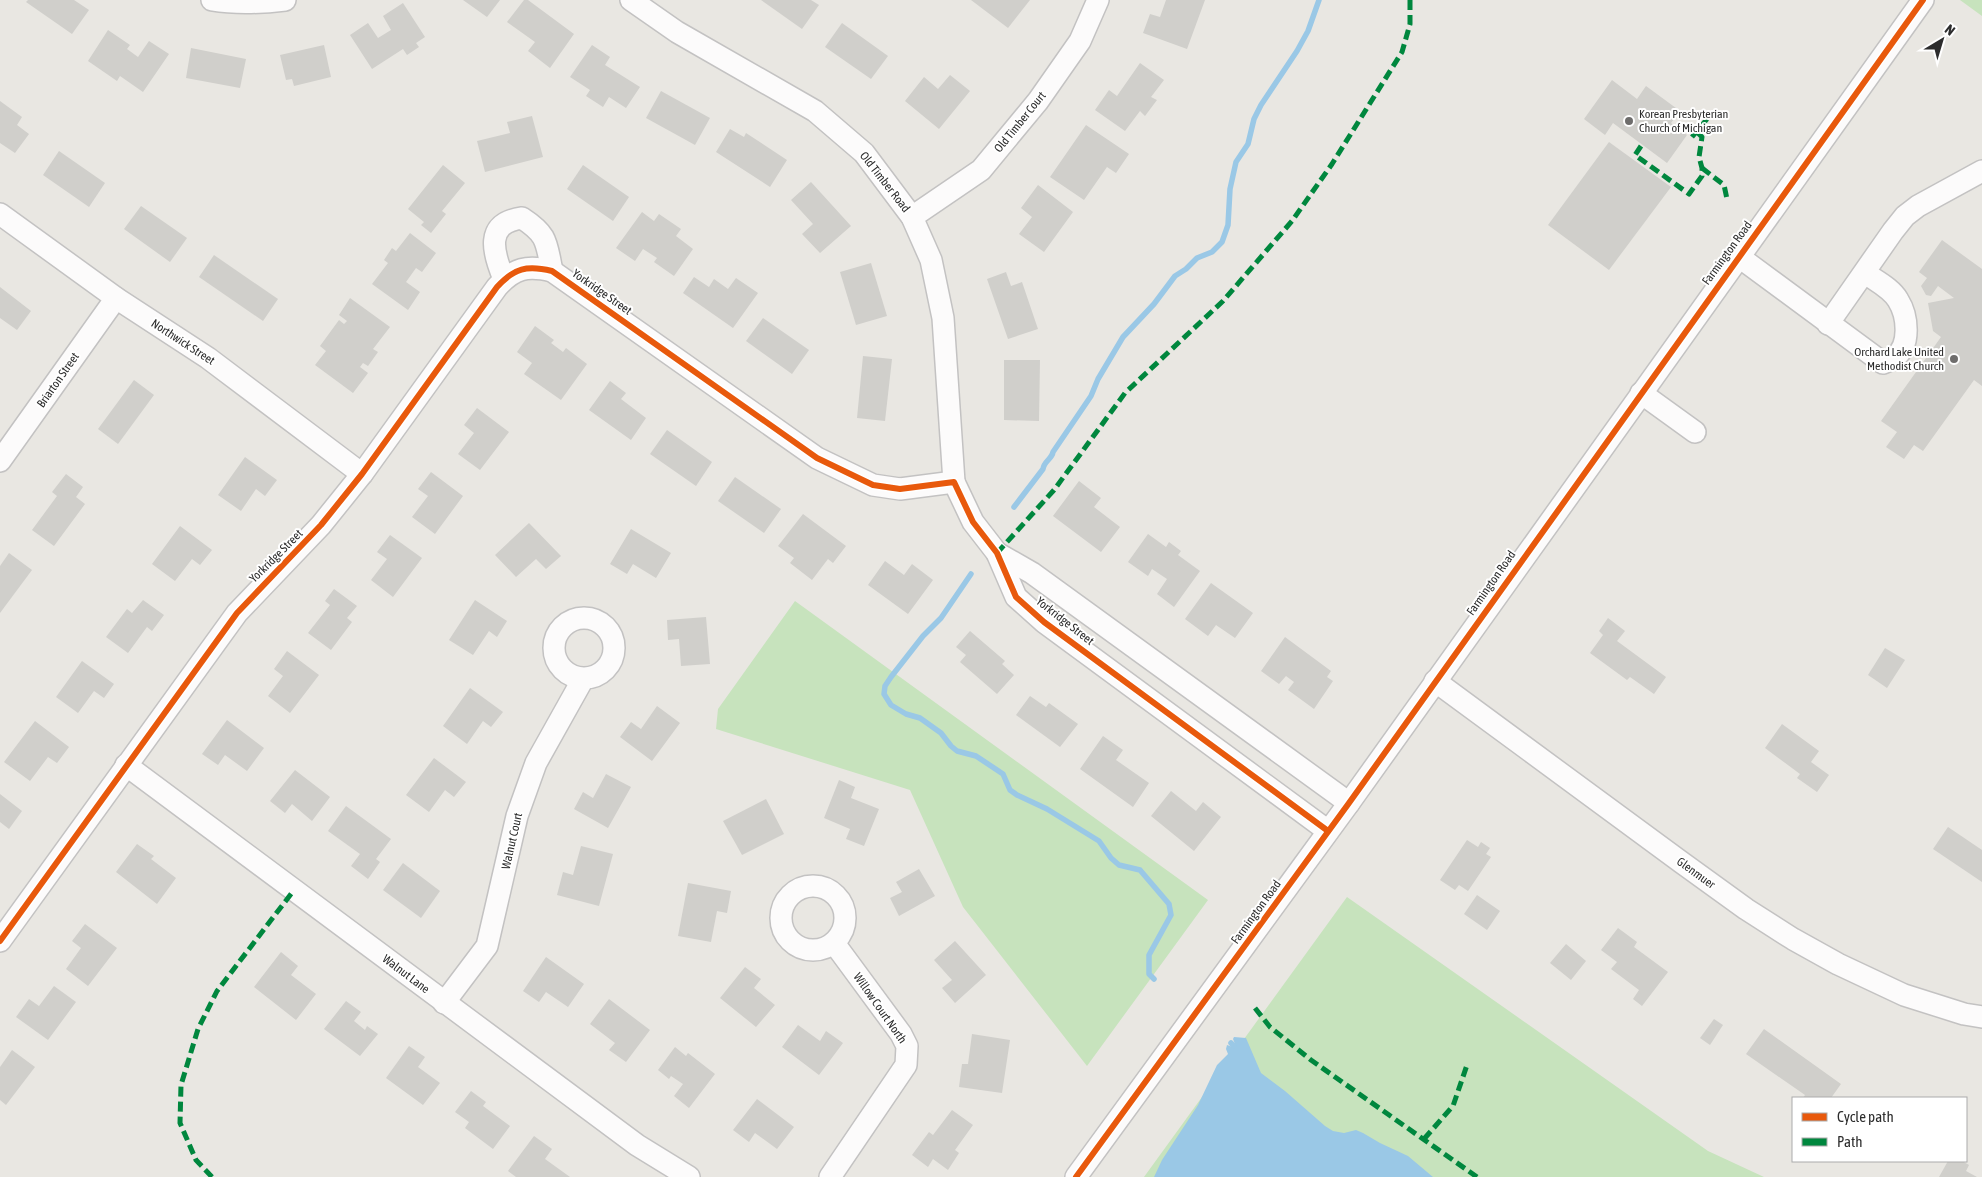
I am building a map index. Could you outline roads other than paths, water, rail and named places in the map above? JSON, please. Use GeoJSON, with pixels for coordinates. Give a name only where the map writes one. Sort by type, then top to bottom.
{"type":"FeatureCollection","features":[{"type":"Feature","properties":{"kind":"street"},"geometry":{"type":"LineString","coordinates":[[212,0],[232,3],[256,3],[285,0]]}},
{"type":"Feature","properties":{"kind":"street","name":"Old Timber Road"},"geometry":{"type":"LineString","coordinates":[[632,0],[678,32],[815,111],[864,153],[912,217],[931,260],[943,318],[954,482]]}},
{"type":"Feature","properties":{"kind":"street","name":"Old Timber Court"},"geometry":{"type":"LineString","coordinates":[[912,217],[981,170],[1038,101],[1080,41],[1098,0]]}},
{"type":"Feature","properties":{"kind":"street","name":"Farmington Road"},"geometry":{"type":"LineString","coordinates":[[1076,1177],[1349,803],[1738,256],[1923,0]]}},
{"type":"Feature","properties":{"kind":"street"},"geometry":{"type":"LineString","coordinates":[[1828,324],[1905,216],[1918,206],[1982,171]]}},
{"type":"Feature","properties":{"kind":"street","name":"Northwick Street"},"geometry":{"type":"LineString","coordinates":[[0,214],[116,298],[208,358],[362,474]]}},
{"type":"Feature","properties":{"kind":"street"},"geometry":{"type":"LineString","coordinates":[[504,279],[496,260],[494,240],[499,230],[510,220],[522,218],[538,228],[546,243],[552,271]]}},
{"type":"Feature","properties":{"kind":"street"},"geometry":{"type":"LineString","coordinates":[[1738,256],[1883,363],[1895,358],[1902,347],[1907,330],[1899,301],[1890,291],[1865,273]]}},
{"type":"Feature","properties":{"kind":"street","name":"Yorkridge Street"},"geometry":{"type":"LineString","coordinates":[[0,941],[237,614],[321,525],[362,474],[504,279],[514,271],[537,267],[552,271],[817,458],[873,485],[900,489],[954,482],[973,522],[997,553],[1016,597],[1044,622],[1328,831]]}},
{"type":"Feature","properties":{"kind":"street","name":"Briarton Street"},"geometry":{"type":"LineString","coordinates":[[0,461],[116,298]]}},
{"type":"Feature","properties":{"kind":"street"},"geometry":{"type":"LineString","coordinates":[[1641,393],[1695,432]]}},
{"type":"Feature","properties":{"kind":"street","name":"Yorkridge Street"},"geometry":{"type":"LineString","coordinates":[[997,553],[1032,572],[1349,803]]}},
{"type":"Feature","properties":{"kind":"street"},"geometry":{"type":"LineString","coordinates":[[1128,682],[1147,656]]}},
{"type":"Feature","properties":{"kind":"street","name":"Walnut Court"},"geometry":{"type":"LineString","coordinates":[[444,1003],[487,946],[517,816],[536,763],[583,679]]}},
{"type":"Feature","properties":{"kind":"street","name":"Glenmuer"},"geometry":{"type":"LineString","coordinates":[[1436,681],[1696,873],[1792,939],[1838,964],[1904,995],[1964,1014],[1982,1017]]}},
{"type":"Feature","properties":{"kind":"street","name":"Walnut Lane"},"geometry":{"type":"LineString","coordinates":[[126,765],[637,1145],[689,1177]]}},
{"type":"Feature","properties":{"kind":"street","name":"Willow Court North"},"geometry":{"type":"LineString","coordinates":[[830,1177],[906,1065],[908,1046],[834,943]]}},
{"type":"Feature","properties":{"kind":"water"},"geometry":{"type":"Polygon","coordinates":[[[1234,1037],[1246,1038],[1261,1073],[1325,1126],[1333,1131],[1344,1133],[1356,1130],[1363,1133],[1408,1156],[1433,1177],[1154,1177],[1162,1160],[1198,1105],[1217,1065],[1228,1054],[1227,1045],[1233,1047],[1235,1044],[1234,1037]]]}},
{"type":"Feature","properties":{"kind":"waterway"},"geometry":{"type":"LineString","coordinates":[[1014,507],[1043,469],[1091,396],[1098,379],[1123,337],[1154,304],[1175,276],[1186,269],[1197,258],[1212,252],[1222,242],[1228,225],[1230,189],[1236,162],[1248,144],[1254,119],[1261,105],[1308,31],[1319,0]]}},
{"type":"Feature","properties":{"kind":"waterway"},"geometry":{"type":"LineString","coordinates":[[971,574],[941,618],[923,636],[891,677],[885,686],[884,694],[891,705],[906,714],[920,718],[941,733],[957,751],[976,756],[1003,774],[1010,790],[1017,795],[1047,809],[1099,841],[1111,858],[1119,865],[1140,870],[1169,904],[1171,915],[1149,955],[1149,974],[1154,979]]}},
{"type":"Feature","properties":{"kind":"waterway"},"geometry":{"type":"LineString","coordinates":[[1231,1043],[1234,1046]]}},
{"type":"Feature","properties":{"kind":"place","name":"Korean Presbyterian Church of Michigan"},"geometry":{"type":"Point","coordinates":[1629,121]}},
{"type":"Feature","properties":{"kind":"place","name":"Orchard Lake United Methodist Church"},"geometry":{"type":"Point","coordinates":[1954,359]}}]}
